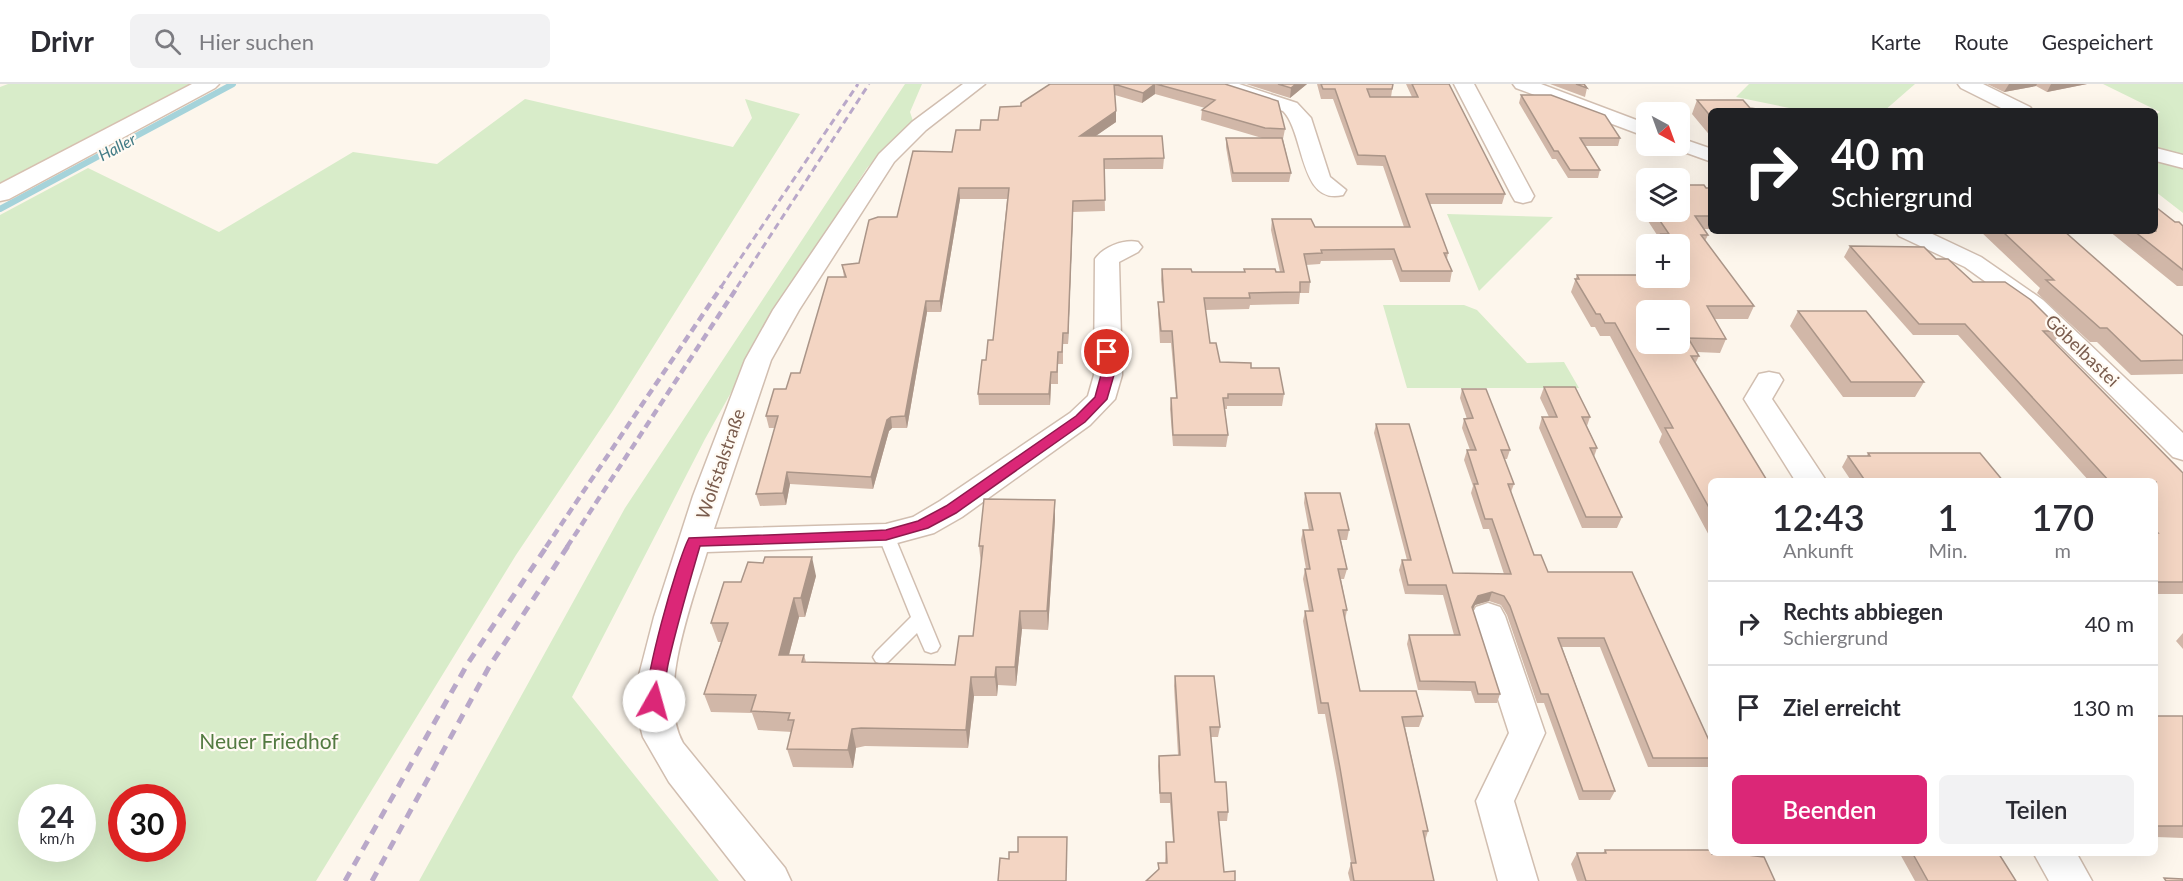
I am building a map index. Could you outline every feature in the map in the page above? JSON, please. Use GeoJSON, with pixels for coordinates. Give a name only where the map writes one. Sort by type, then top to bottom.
{"type":"FeatureCollection","features":[{"type":"Feature","properties":{"kind":"street"},"geometry":{"type":"LineString","coordinates":[[0,194],[208,84]]}},
{"type":"Feature","properties":{"kind":"street","name":"Wolfstalstraße"},"geometry":{"type":"LineString","coordinates":[[771,881],[670,754],[661,737],[656,718],[655,683],[671,617],[708,496],[758,360],[786,310],[886,158],[919,126],[975,84]]}},
{"type":"Feature","properties":{"kind":"street"},"geometry":{"type":"LineString","coordinates":[[1220,84],[1290,107],[1301,118],[1320,180],[1335,190]]}},
{"type":"Feature","properties":{"kind":"street"},"geometry":{"type":"LineString","coordinates":[[1464,84],[1523,196]]}},
{"type":"Feature","properties":{"kind":"street"},"geometry":{"type":"LineString","coordinates":[[1523,84],[1636,127]]}},
{"type":"Feature","properties":{"kind":"street"},"geometry":{"type":"LineString","coordinates":[[1968,84],[2017,108]]}},
{"type":"Feature","properties":{"kind":"street"},"geometry":{"type":"LineString","coordinates":[[1690,148],[1708,154]]}},
{"type":"Feature","properties":{"kind":"street"},"geometry":{"type":"LineString","coordinates":[[2158,155],[2183,162]]}},
{"type":"Feature","properties":{"kind":"street","name":"Göbelbastei"},"geometry":{"type":"LineString","coordinates":[[1913,234],[1973,262],[2034,305],[2183,450]]}},
{"type":"Feature","properties":{"kind":"street"},"geometry":{"type":"LineString","coordinates":[[694,541],[886,535],[923,525],[951,509],[1080,419],[1101,399],[1108,375],[1107,259],[1130,247]]}},
{"type":"Feature","properties":{"kind":"street"},"geometry":{"type":"LineString","coordinates":[[1768,380],[1758,399],[1809,478]]}},
{"type":"Feature","properties":{"kind":"street"},"geometry":{"type":"LineString","coordinates":[[1488,616],[1527,733],[1495,801],[1518,881]]}},
{"type":"Feature","properties":{"kind":"street"},"geometry":{"type":"LineString","coordinates":[[2055,856],[2072,881]]}},
{"type":"Feature","properties":{"kind":"lane"},"geometry":{"type":"LineString","coordinates":[[886,535],[931,646]]}},
{"type":"Feature","properties":{"kind":"lane"},"geometry":{"type":"LineString","coordinates":[[882,657],[920,619]]}},
{"type":"Feature","properties":{"kind":"green space"},"geometry":{"type":"Polygon","coordinates":[[[8,84],[190,84],[0,183],[0,87],[8,84]]]}},
{"type":"Feature","properties":{"kind":"green space"},"geometry":{"type":"Polygon","coordinates":[[[905,84],[922,84],[910,112],[913,121],[867,168],[788,291],[705,439],[572,697],[719,881],[419,881],[625,508],[905,84]]]}},
{"type":"Feature","properties":{"kind":"green space"},"geometry":{"type":"Polygon","coordinates":[[[1749,84],[1915,84],[1887,108],[1789,108],[1736,97],[1749,84]]]}},
{"type":"Feature","properties":{"kind":"green space"},"geometry":{"type":"Polygon","coordinates":[[[2103,84],[2183,84],[2183,213],[2158,194],[2158,113],[2160,112],[2158,108],[2152,108],[2103,84]]]}},
{"type":"Feature","properties":{"kind":"green space","name":"Neuer Friedhof"},"geometry":{"type":"Polygon","coordinates":[[[525,99],[733,147],[752,118],[745,99],[800,114],[614,409],[516,555],[316,881],[0,881],[0,215],[88,168],[219,232],[353,152],[437,164],[525,99]]]}},
{"type":"Feature","properties":{"kind":"green space"},"geometry":{"type":"Polygon","coordinates":[[[1447,214],[1553,217],[1479,291],[1447,214]]]}},
{"type":"Feature","properties":{"kind":"green space"},"geometry":{"type":"Polygon","coordinates":[[[1383,305],[1464,305],[1477,310],[1527,363],[1564,362],[1579,388],[1407,388],[1383,305]]]}},
{"type":"Feature","properties":{"kind":"building"},"geometry":{"type":"Polygon","coordinates":[[[1050,84],[1114,84],[1116,111],[1080,136],[1162,136],[1164,158],[1104,159],[1105,200],[1073,201],[1068,333],[1063,333],[1062,352],[1058,352],[1057,372],[1051,372],[1049,394],[978,394],[982,360],[986,360],[988,340],[993,340],[1009,188],[959,188],[940,301],[926,301],[905,416],[891,417],[887,420],[871,477],[787,472],[783,493],[756,494],[778,416],[766,416],[774,389],[786,389],[791,373],[800,373],[828,277],[846,277],[842,265],[859,263],[869,220],[878,217],[897,217],[913,151],[952,152],[956,130],[980,130],[981,120],[998,120],[1000,107],[1021,106],[1021,103],[1050,84]]]}},
{"type":"Feature","properties":{"kind":"building"},"geometry":{"type":"Polygon","coordinates":[[[1114,84],[1155,84],[1143,93],[1114,84]]]}},
{"type":"Feature","properties":{"kind":"building"},"geometry":{"type":"Polygon","coordinates":[[[1156,84],[1225,84],[1278,101],[1285,129],[1265,128],[1202,110],[1215,100],[1156,84]]]}},
{"type":"Feature","properties":{"kind":"building"},"geometry":{"type":"Polygon","coordinates":[[[1278,84],[1296,84],[1291,88],[1278,84]]]}},
{"type":"Feature","properties":{"kind":"building"},"geometry":{"type":"Polygon","coordinates":[[[1321,84],[1393,84],[1392,89],[1367,89],[1370,97],[1418,97],[1412,84],[1449,84],[1505,194],[1426,194],[1448,253],[1444,253],[1452,271],[1402,271],[1394,249],[1321,250],[1322,253],[1304,254],[1310,282],[1300,282],[1300,292],[1249,293],[1250,298],[1204,298],[1210,343],[1216,343],[1220,362],[1251,363],[1251,368],[1279,368],[1284,394],[1228,394],[1228,398],[1223,398],[1228,435],[1173,435],[1171,398],[1177,398],[1172,331],[1161,331],[1158,302],[1164,302],[1162,269],[1191,269],[1192,272],[1245,272],[1244,269],[1275,269],[1276,272],[1284,272],[1272,219],[1311,219],[1315,227],[1410,227],[1385,156],[1358,155],[1335,89],[1323,89],[1321,84]]]}},
{"type":"Feature","properties":{"kind":"building"},"geometry":{"type":"Polygon","coordinates":[[[1521,95],[1551,95],[1605,115],[1620,138],[1580,138],[1600,170],[1570,170],[1558,151],[1554,151],[1521,95]]]}},
{"type":"Feature","properties":{"kind":"building"},"geometry":{"type":"Polygon","coordinates":[[[1697,100],[1743,100],[1750,108],[1708,108],[1708,113],[1697,100]]]}},
{"type":"Feature","properties":{"kind":"building"},"geometry":{"type":"Polygon","coordinates":[[[1226,138],[1282,138],[1291,173],[1233,173],[1226,138]]]}},
{"type":"Feature","properties":{"kind":"building"},"geometry":{"type":"Polygon","coordinates":[[[1690,185],[1704,185],[1708,188],[1708,216],[1695,216],[1708,235],[1701,235],[1754,306],[1707,306],[1726,339],[1690,338],[1690,300],[1636,300],[1636,354],[1690,354],[1690,341],[1699,356],[1691,356],[1766,478],[1708,478],[1708,506],[1665,428],[1673,428],[1615,323],[1605,323],[1600,314],[1596,314],[1575,279],[1579,279],[1577,275],[1636,275],[1636,288],[1690,288],[1690,234],[1669,234],[1661,222],[1690,222],[1690,185]]]}},
{"type":"Feature","properties":{"kind":"building"},"geometry":{"type":"Polygon","coordinates":[[[2158,209],[2183,226],[2183,270],[2138,234],[2158,234],[2158,209]]]}},
{"type":"Feature","properties":{"kind":"building"},"geometry":{"type":"Polygon","coordinates":[[[2005,234],[2067,234],[2183,336],[2183,360],[2141,361],[2107,328],[2100,328],[2046,280],[2054,280],[2005,234]]]}},
{"type":"Feature","properties":{"kind":"building"},"geometry":{"type":"Polygon","coordinates":[[[1850,246],[1924,247],[1936,259],[1948,259],[1973,282],[2005,282],[2031,300],[2062,331],[2043,331],[2183,473],[2183,582],[2158,582],[2158,478],[2106,478],[1965,324],[1919,324],[1850,246]]]}},
{"type":"Feature","properties":{"kind":"building"},"geometry":{"type":"Polygon","coordinates":[[[1798,311],[1866,311],[1924,382],[1851,382],[1798,311]]]}},
{"type":"Feature","properties":{"kind":"building"},"geometry":{"type":"Polygon","coordinates":[[[1544,387],[1575,387],[1590,417],[1582,417],[1597,448],[1590,448],[1622,517],[1586,517],[1542,417],[1557,417],[1544,387]]]}},
{"type":"Feature","properties":{"kind":"building"},"geometry":{"type":"Polygon","coordinates":[[[1462,389],[1486,389],[1510,450],[1501,450],[1514,484],[1508,484],[1534,555],[1541,555],[1548,572],[1632,572],[1708,738],[1708,758],[1653,758],[1604,638],[1558,638],[1615,791],[1583,791],[1548,694],[1541,694],[1510,606],[1504,596],[1492,592],[1478,596],[1472,607],[1500,694],[1478,694],[1475,682],[1420,681],[1409,635],[1460,635],[1446,585],[1408,585],[1402,560],[1411,560],[1376,424],[1409,424],[1453,573],[1511,574],[1492,519],[1485,519],[1474,484],[1478,484],[1467,450],[1476,450],[1464,419],[1473,418],[1462,389]]]}},
{"type":"Feature","properties":{"kind":"building"},"geometry":{"type":"Polygon","coordinates":[[[1868,453],[1980,453],[2001,478],[1863,478],[1848,456],[1870,456],[1868,453]]]}},
{"type":"Feature","properties":{"kind":"building"},"geometry":{"type":"Polygon","coordinates":[[[1305,493],[1340,493],[1349,530],[1338,530],[1347,569],[1338,569],[1347,610],[1343,610],[1360,691],[1416,691],[1423,716],[1402,717],[1428,831],[1423,831],[1434,881],[1354,881],[1351,863],[1356,863],[1340,768],[1328,703],[1321,703],[1305,611],[1313,611],[1305,569],[1310,569],[1303,530],[1313,530],[1305,493]]]}},
{"type":"Feature","properties":{"kind":"building"},"geometry":{"type":"Polygon","coordinates":[[[984,499],[1055,500],[1047,611],[1020,611],[1015,667],[996,667],[995,677],[971,677],[966,730],[861,728],[852,729],[848,750],[787,749],[794,720],[788,720],[790,713],[751,711],[756,695],[704,694],[728,623],[711,623],[724,582],[741,582],[748,562],[763,563],[765,557],[812,557],[801,598],[794,598],[779,655],[804,655],[802,662],[955,665],[959,636],[973,636],[983,546],[979,546],[984,499]]]}},
{"type":"Feature","properties":{"kind":"building"},"geometry":{"type":"Polygon","coordinates":[[[1175,676],[1214,676],[1220,727],[1210,727],[1215,782],[1226,782],[1228,812],[1218,812],[1224,872],[1235,871],[1235,881],[1146,881],[1159,869],[1158,863],[1167,863],[1166,842],[1174,842],[1171,793],[1160,793],[1159,756],[1180,755],[1175,676]]]}},
{"type":"Feature","properties":{"kind":"building"},"geometry":{"type":"Polygon","coordinates":[[[2158,716],[2183,716],[2183,826],[2158,826],[2158,716]]]}},
{"type":"Feature","properties":{"kind":"building"},"geometry":{"type":"Polygon","coordinates":[[[1018,837],[1067,837],[1066,881],[998,881],[1000,858],[1009,859],[1009,852],[1018,852],[1018,837]]]}},
{"type":"Feature","properties":{"kind":"building"},"geometry":{"type":"Polygon","coordinates":[[[1605,850],[1708,850],[1708,856],[1764,857],[1775,881],[1586,881],[1577,853],[1606,853],[1605,850]]]}},
{"type":"Feature","properties":{"kind":"building"},"geometry":{"type":"Polygon","coordinates":[[[1914,856],[2000,856],[2016,881],[1928,881],[1914,856]]]}},
{"type":"Feature","properties":{"kind":"building"},"geometry":{"type":"Polygon","coordinates":[[[2164,878],[2183,879],[2183,881],[2166,881],[2164,878]]]}},
{"type":"Feature","properties":{"kind":"waterway","name":"Haller"},"geometry":{"type":"LineString","coordinates":[[0,209],[233,84]]}},
{"type":"Feature","properties":{"kind":"railway"},"geometry":{"type":"LineString","coordinates":[[721,287],[858,84]]}},
{"type":"Feature","properties":{"kind":"railway"},"geometry":{"type":"LineString","coordinates":[[737,287],[869,84]]}},
{"type":"Feature","properties":{"kind":"railway"},"geometry":{"type":"LineString","coordinates":[[546,547],[722,286]]}},
{"type":"Feature","properties":{"kind":"railway"},"geometry":{"type":"LineString","coordinates":[[567,547],[738,286]]}},
{"type":"Feature","properties":{"kind":"railway"},"geometry":{"type":"LineString","coordinates":[[345,881],[468,663],[547,546]]}},
{"type":"Feature","properties":{"kind":"railway"},"geometry":{"type":"LineString","coordinates":[[372,881],[489,667],[568,546]]}},
{"type":"Feature","properties":{"kind":"route"},"geometry":{"type":"LineString","coordinates":[[654,701],[655,683],[671,617],[694,541],[868,537],[886,535],[923,525],[951,509],[1080,419],[1101,399],[1108,375],[1107,352]]}}]}
